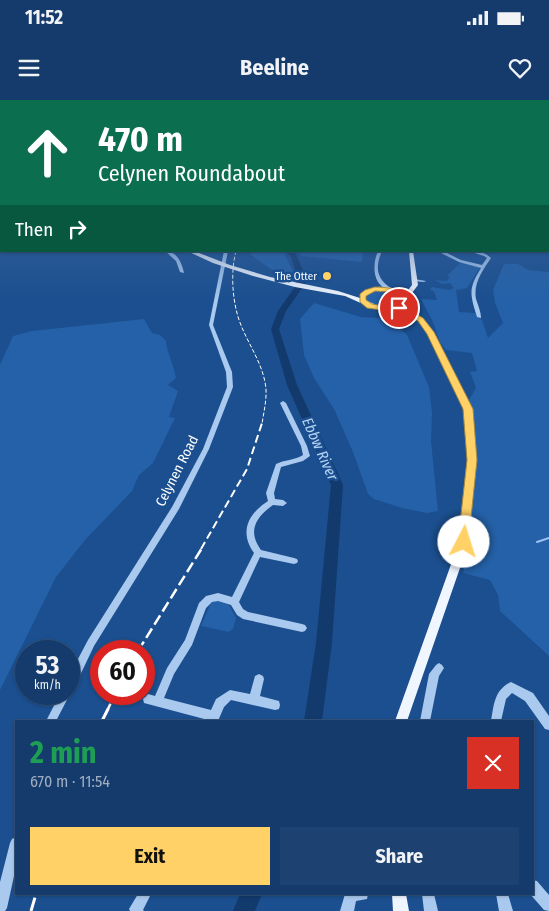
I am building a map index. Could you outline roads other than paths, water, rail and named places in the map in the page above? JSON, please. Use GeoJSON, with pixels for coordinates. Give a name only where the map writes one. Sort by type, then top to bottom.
{"type":"FeatureCollection","features":[{"type":"Feature","properties":{"kind":"main road"},"geometry":{"type":"LineString","coordinates":[[192,252],[239,270],[352,296],[374,307],[412,314],[419,318],[430,332]]}},
{"type":"Feature","properties":{"kind":"main road"},"geometry":{"type":"LineString","coordinates":[[201,252],[257,272],[331,291],[354,292],[405,288],[414,281]]}},
{"type":"Feature","properties":{"kind":"main road"},"geometry":{"type":"LineString","coordinates":[[389,309],[402,307],[415,285],[411,252]]}},
{"type":"Feature","properties":{"kind":"main road"},"geometry":{"type":"LineString","coordinates":[[390,289],[406,298],[426,319],[430,332],[468,409],[472,460],[464,542],[401,720]]}},
{"type":"Feature","properties":{"kind":"main road"},"geometry":{"type":"LineString","coordinates":[[363,301],[362,295],[369,290]]}},
{"type":"Feature","properties":{"kind":"main road"},"geometry":{"type":"LineString","coordinates":[[399,895],[401,911]]}},
{"type":"Feature","properties":{"kind":"street"},"geometry":{"type":"LineString","coordinates":[[168,252],[178,260],[182,272]]}},
{"type":"Feature","properties":{"kind":"street","name":"Celynen Road"},"geometry":{"type":"LineString","coordinates":[[80,664],[91,643],[175,509],[206,449],[230,387],[229,372],[211,325],[226,252]]}},
{"type":"Feature","properties":{"kind":"street"},"geometry":{"type":"LineString","coordinates":[[378,282],[375,262],[380,252]]}},
{"type":"Feature","properties":{"kind":"street"},"geometry":{"type":"LineString","coordinates":[[441,252],[460,261],[483,267]]}},
{"type":"Feature","properties":{"kind":"street"},"geometry":{"type":"LineString","coordinates":[[474,252],[489,258],[474,282],[472,290],[479,317]]}},
{"type":"Feature","properties":{"kind":"street"},"geometry":{"type":"LineString","coordinates":[[414,281],[424,281]]}},
{"type":"Feature","properties":{"kind":"street"},"geometry":{"type":"LineString","coordinates":[[378,282],[390,289]]}},
{"type":"Feature","properties":{"kind":"street"},"geometry":{"type":"LineString","coordinates":[[369,290],[378,282]]}},
{"type":"Feature","properties":{"kind":"street"},"geometry":{"type":"LineString","coordinates":[[272,502],[270,493],[278,466],[282,463],[302,460],[307,456],[283,403]]}},
{"type":"Feature","properties":{"kind":"street"},"geometry":{"type":"LineString","coordinates":[[278,412],[288,411]]}},
{"type":"Feature","properties":{"kind":"street"},"geometry":{"type":"LineString","coordinates":[[283,503],[272,502],[256,513],[248,535],[251,545],[258,553],[294,561]]}},
{"type":"Feature","properties":{"kind":"street"},"geometry":{"type":"LineString","coordinates":[[283,558],[286,549]]}},
{"type":"Feature","properties":{"kind":"street"},"geometry":{"type":"LineString","coordinates":[[234,602],[258,553]]}},
{"type":"Feature","properties":{"kind":"street"},"geometry":{"type":"LineString","coordinates":[[275,705],[230,695],[220,703],[214,719],[153,700],[189,642],[202,606],[209,599],[218,596],[234,602],[240,612],[246,616],[302,628]]}},
{"type":"Feature","properties":{"kind":"street"},"geometry":{"type":"LineString","coordinates":[[425,720],[434,674],[439,668]]}},
{"type":"Feature","properties":{"kind":"street"},"geometry":{"type":"LineString","coordinates":[[254,700],[259,680]]}},
{"type":"Feature","properties":{"kind":"street"},"geometry":{"type":"LineString","coordinates":[[496,720],[501,696],[511,687],[529,697],[549,725]]}},
{"type":"Feature","properties":{"kind":"street"},"geometry":{"type":"LineString","coordinates":[[52,720],[59,705]]}},
{"type":"Feature","properties":{"kind":"street"},"geometry":{"type":"LineString","coordinates":[[0,908],[15,847]]}},
{"type":"Feature","properties":{"kind":"street"},"geometry":{"type":"LineString","coordinates":[[534,888],[549,905]]}},
{"type":"Feature","properties":{"kind":"street"},"geometry":{"type":"LineString","coordinates":[[136,910],[144,895]]}},
{"type":"Feature","properties":{"kind":"street"},"geometry":{"type":"LineString","coordinates":[[347,911],[355,895]]}},
{"type":"Feature","properties":{"kind":"street"},"geometry":{"type":"LineString","coordinates":[[428,895],[431,911]]}},
{"type":"Feature","properties":{"kind":"street"},"geometry":{"type":"LineString","coordinates":[[502,895],[506,911]]}},
{"type":"Feature","properties":{"kind":"waterway","name":"Ebbw River"},"geometry":{"type":"LineString","coordinates":[[290,252],[294,256],[303,281],[282,311],[275,329],[292,385],[337,485],[324,643],[313,720]]}},
{"type":"Feature","properties":{"kind":"waterway"},"geometry":{"type":"LineString","coordinates":[[537,542],[549,538]]}},
{"type":"Feature","properties":{"kind":"waterway","name":"Ebbw River"},"geometry":{"type":"LineString","coordinates":[[244,911],[251,895]]}},
{"type":"Feature","properties":{"kind":"railway"},"geometry":{"type":"LineString","coordinates":[[236,252],[233,274],[235,306],[243,330],[263,373],[266,387],[262,424]]}},
{"type":"Feature","properties":{"kind":"railway"},"geometry":{"type":"LineString","coordinates":[[201,549],[247,469],[262,423]]}},
{"type":"Feature","properties":{"kind":"railway"},"geometry":{"type":"LineString","coordinates":[[145,640],[202,548]]}},
{"type":"Feature","properties":{"kind":"railway"},"geometry":{"type":"LineString","coordinates":[[108,709],[110,705]]}},
{"type":"Feature","properties":{"kind":"railway"},"geometry":{"type":"LineString","coordinates":[[102,720],[108,709]]}},
{"type":"Feature","properties":{"kind":"railway"},"geometry":{"type":"LineString","coordinates":[[31,911],[36,895]]}},
{"type":"Feature","properties":{"kind":"place","name":"The Otter"},"geometry":{"type":"Point","coordinates":[327,276]}}]}
